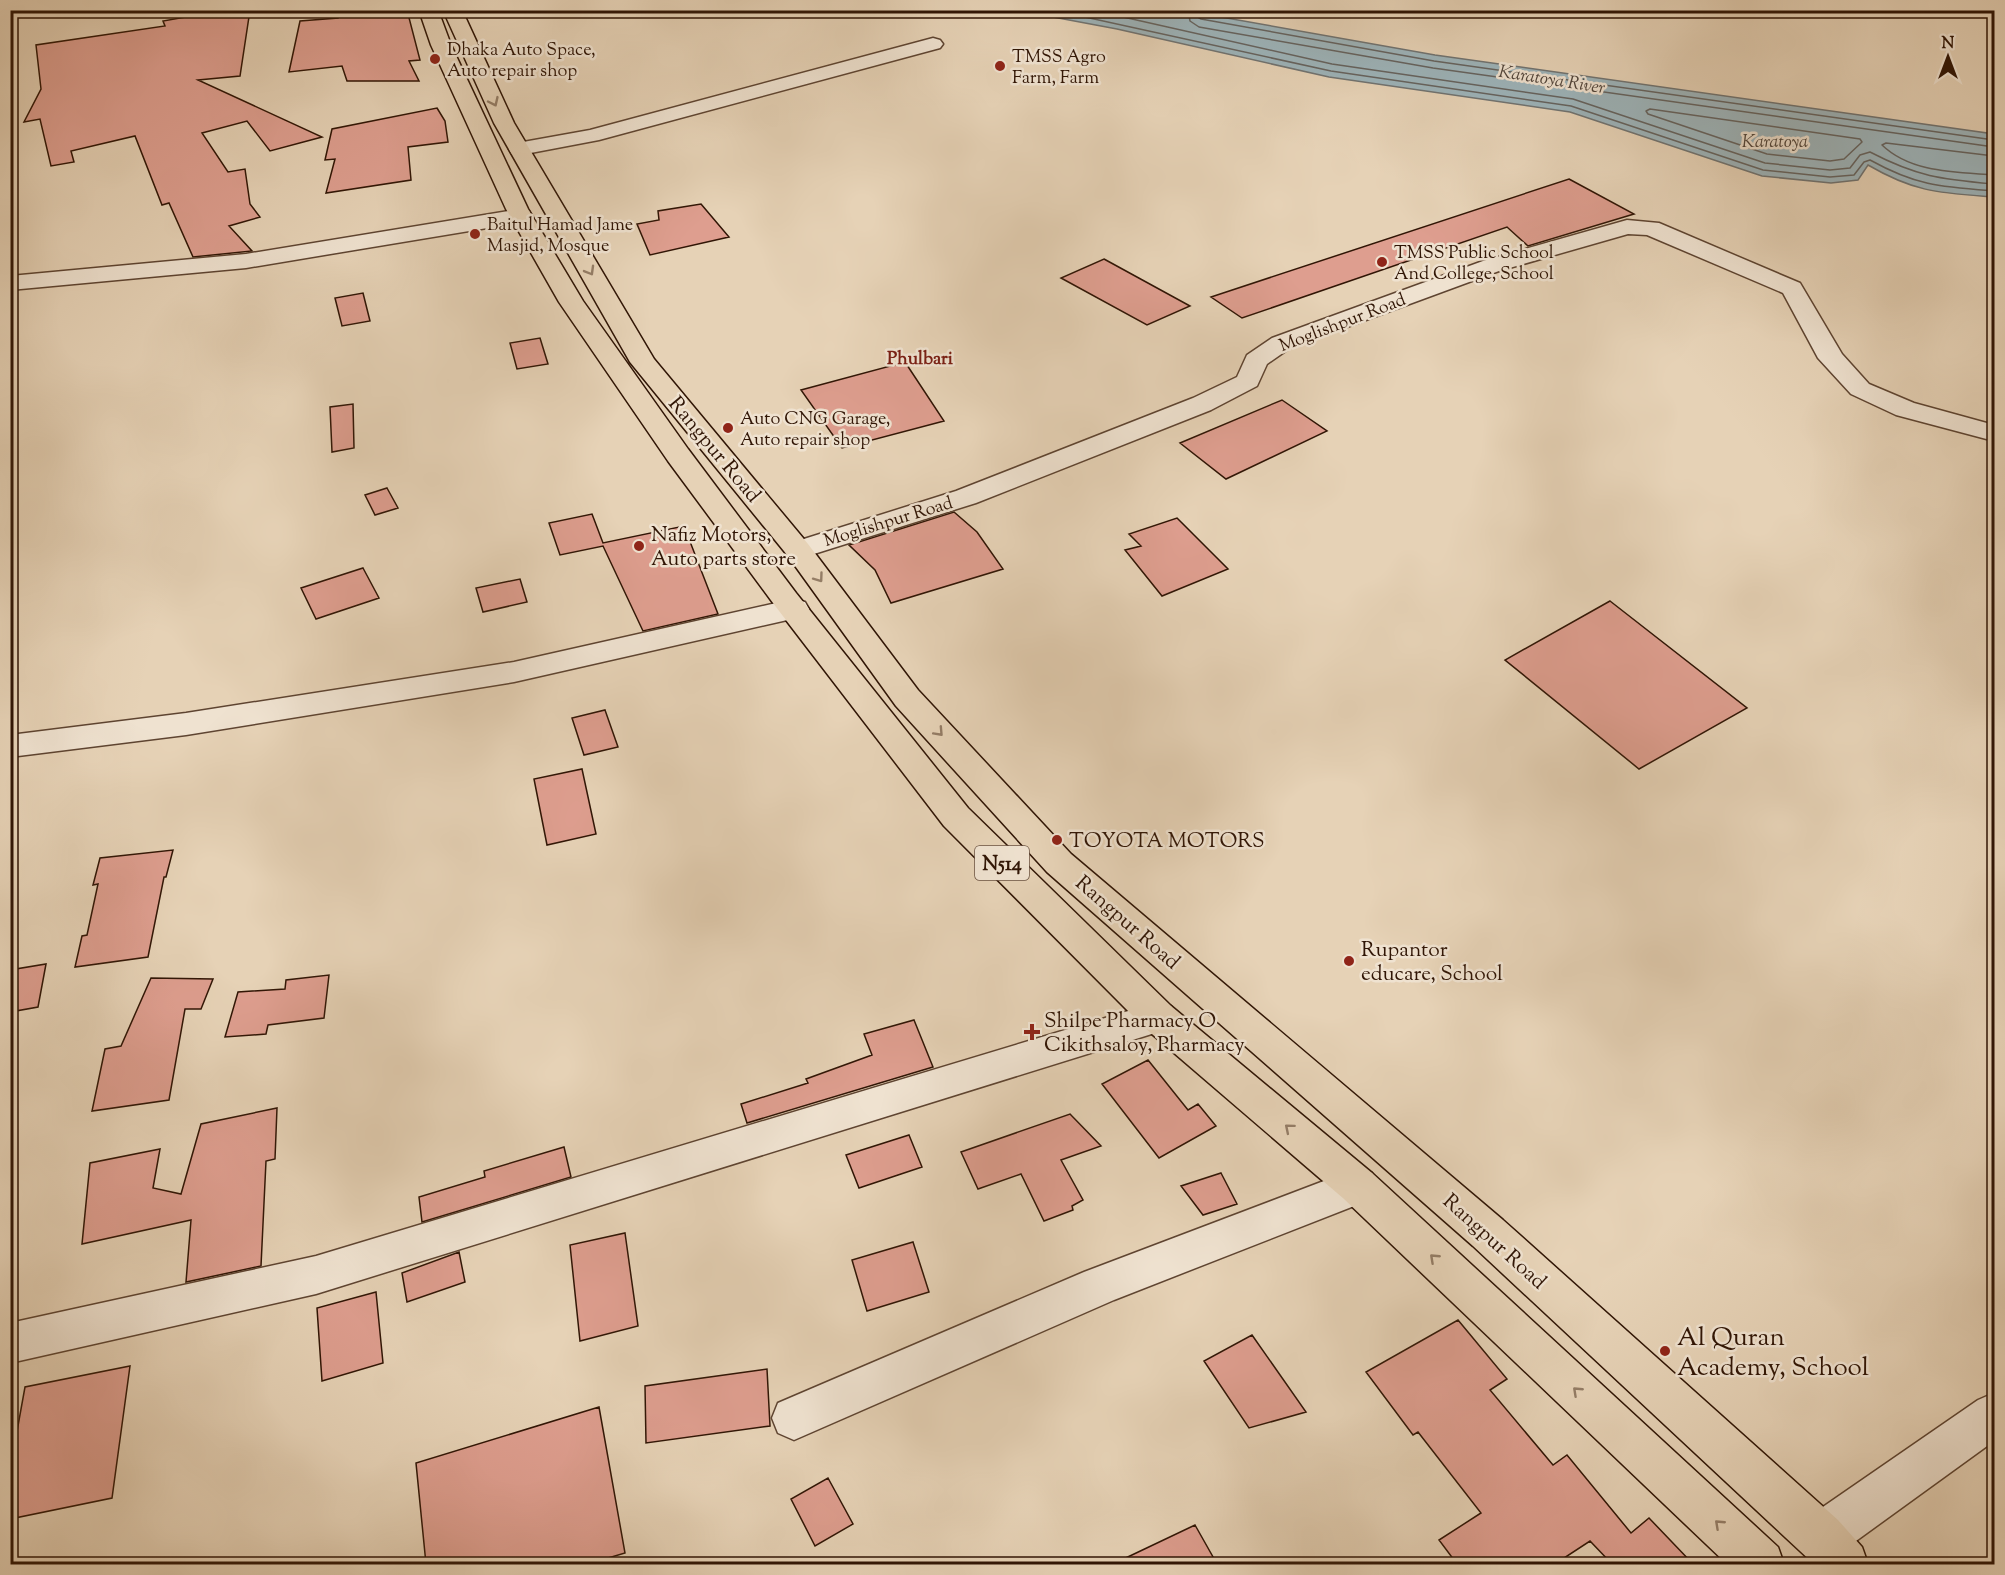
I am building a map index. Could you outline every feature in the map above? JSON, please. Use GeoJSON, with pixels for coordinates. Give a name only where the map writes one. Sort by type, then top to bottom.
{"type":"FeatureCollection","features":[{"type":"Feature","properties":{"kind":"highway","name":"Rangpur Road"},"geometry":{"type":"LineString","coordinates":[[428,10],[441,45],[522,216],[571,302],[678,455],[956,817],[1158,1017],[1358,1186],[1761,1564]]}},
{"type":"Feature","properties":{"kind":"highway","name":"Rangpur Road"},"geometry":{"type":"LineString","coordinates":[[452,10],[520,149],[643,362],[798,550],[907,698],[1059,863],[1488,1233],[1833,1551]]}},
{"type":"Feature","properties":{"kind":"street"},"geometry":{"type":"LineString","coordinates":[[520,149],[592,136],[933,44]]}},
{"type":"Feature","properties":{"kind":"street"},"geometry":{"type":"LineString","coordinates":[[10,283],[246,261],[522,216]]}},
{"type":"Feature","properties":{"kind":"street","name":"Moglishpur Road"},"geometry":{"type":"LineString","coordinates":[[798,550],[966,497],[1202,404],[1248,381],[1256,360],[1281,343],[1491,266],[1626,227],[1651,228],[1792,288],[1831,358],[1860,389],[1905,410],[1995,433]]}},
{"type":"Feature","properties":{"kind":"street"},"geometry":{"type":"LineString","coordinates":[[10,746],[186,724],[514,672],[794,609]]}},
{"type":"Feature","properties":{"kind":"street"},"geometry":{"type":"LineString","coordinates":[[10,1343],[316,1275],[1158,1017]]}},
{"type":"Feature","properties":{"kind":"street"},"geometry":{"type":"LineString","coordinates":[[794,1418],[1099,1286],[1358,1186]]}},
{"type":"Feature","properties":{"kind":"street"},"geometry":{"type":"LineString","coordinates":[[1833,1551],[1995,1415]]}},
{"type":"Feature","properties":{"kind":"water","name":"Karatoya"},"geometry":{"type":"Polygon","coordinates":[[[1021,11],[1187,11],[1435,55],[1994,134],[1994,197],[1929,190],[1900,181],[1868,165],[1858,180],[1831,183],[1762,176],[1570,112],[1329,77],[1117,29],[1021,11]]]}},
{"type":"Feature","properties":{"kind":"building"},"geometry":{"type":"Polygon","coordinates":[[[183,10],[250,10],[240,76],[198,80],[322,137],[270,151],[247,121],[202,133],[228,172],[245,169],[250,204],[260,217],[229,226],[252,251],[193,257],[169,203],[162,205],[135,136],[71,151],[74,162],[51,166],[40,119],[24,122],[41,89],[36,45],[165,26],[163,21],[186,17],[183,10]]]}},
{"type":"Feature","properties":{"kind":"building"},"geometry":{"type":"Polygon","coordinates":[[[338,10],[407,10],[420,60],[409,61],[419,81],[347,81],[342,66],[289,72],[300,21],[338,18],[338,10]]]}},
{"type":"Feature","properties":{"kind":"building"},"geometry":{"type":"Polygon","coordinates":[[[437,108],[445,121],[448,142],[408,147],[411,180],[326,193],[335,159],[325,160],[332,129],[437,108]]]}},
{"type":"Feature","properties":{"kind":"building"},"geometry":{"type":"Polygon","coordinates":[[[1569,179],[1634,214],[1528,246],[1507,227],[1242,318],[1211,297],[1569,179]]]}},
{"type":"Feature","properties":{"kind":"building"},"geometry":{"type":"Polygon","coordinates":[[[701,204],[729,237],[650,255],[637,224],[659,220],[658,211],[701,204]]]}},
{"type":"Feature","properties":{"kind":"building"},"geometry":{"type":"Polygon","coordinates":[[[1104,259],[1190,306],[1147,325],[1061,278],[1104,259]]]}},
{"type":"Feature","properties":{"kind":"building"},"geometry":{"type":"Polygon","coordinates":[[[363,293],[370,321],[342,326],[335,298],[363,293]]]}},
{"type":"Feature","properties":{"kind":"building"},"geometry":{"type":"Polygon","coordinates":[[[540,338],[548,364],[517,369],[510,343],[540,338]]]}},
{"type":"Feature","properties":{"kind":"building"},"geometry":{"type":"Polygon","coordinates":[[[905,362],[944,421],[842,448],[801,390],[905,362]]]}},
{"type":"Feature","properties":{"kind":"building"},"geometry":{"type":"Polygon","coordinates":[[[1282,400],[1327,431],[1226,479],[1180,443],[1282,400]]]}},
{"type":"Feature","properties":{"kind":"building"},"geometry":{"type":"Polygon","coordinates":[[[353,404],[354,448],[332,452],[330,407],[353,404]]]}},
{"type":"Feature","properties":{"kind":"building"},"geometry":{"type":"Polygon","coordinates":[[[387,488],[398,508],[375,515],[365,495],[387,488]]]}},
{"type":"Feature","properties":{"kind":"building"},"geometry":{"type":"Polygon","coordinates":[[[954,512],[977,532],[1003,569],[891,603],[875,570],[849,545],[954,512]]]}},
{"type":"Feature","properties":{"kind":"building"},"geometry":{"type":"Polygon","coordinates":[[[592,514],[603,543],[684,526],[718,614],[643,631],[603,546],[560,555],[549,523],[592,514]]]}},
{"type":"Feature","properties":{"kind":"building"},"geometry":{"type":"Polygon","coordinates":[[[1177,518],[1228,569],[1162,596],[1125,550],[1141,546],[1129,534],[1177,518]]]}},
{"type":"Feature","properties":{"kind":"building"},"geometry":{"type":"Polygon","coordinates":[[[363,568],[379,598],[316,619],[301,588],[363,568]]]}},
{"type":"Feature","properties":{"kind":"building"},"geometry":{"type":"Polygon","coordinates":[[[520,579],[527,602],[483,612],[476,588],[520,579]]]}},
{"type":"Feature","properties":{"kind":"building"},"geometry":{"type":"Polygon","coordinates":[[[1610,601],[1747,708],[1639,769],[1505,660],[1610,601]]]}},
{"type":"Feature","properties":{"kind":"building"},"geometry":{"type":"Polygon","coordinates":[[[605,710],[618,747],[584,755],[572,718],[605,710]]]}},
{"type":"Feature","properties":{"kind":"building"},"geometry":{"type":"Polygon","coordinates":[[[582,769],[596,834],[547,845],[534,779],[582,769]]]}},
{"type":"Feature","properties":{"kind":"building"},"geometry":{"type":"Polygon","coordinates":[[[173,850],[166,877],[164,877],[148,957],[75,967],[82,936],[87,935],[98,884],[93,885],[100,858],[173,850]]]}},
{"type":"Feature","properties":{"kind":"building"},"geometry":{"type":"Polygon","coordinates":[[[46,964],[38,1007],[10,1012],[10,970],[46,964]]]}},
{"type":"Feature","properties":{"kind":"building"},"geometry":{"type":"Polygon","coordinates":[[[329,975],[324,1018],[268,1025],[266,1034],[225,1037],[238,992],[285,989],[286,980],[329,975]]]}},
{"type":"Feature","properties":{"kind":"building"},"geometry":{"type":"Polygon","coordinates":[[[151,978],[213,979],[201,1009],[185,1009],[169,1100],[92,1111],[105,1049],[121,1046],[151,978]]]}},
{"type":"Feature","properties":{"kind":"building"},"geometry":{"type":"Polygon","coordinates":[[[914,1020],[933,1067],[747,1123],[741,1104],[808,1083],[806,1079],[872,1055],[864,1034],[914,1020]]]}},
{"type":"Feature","properties":{"kind":"building"},"geometry":{"type":"Polygon","coordinates":[[[1148,1060],[1188,1110],[1198,1104],[1216,1126],[1159,1158],[1102,1084],[1148,1060]]]}},
{"type":"Feature","properties":{"kind":"building"},"geometry":{"type":"Polygon","coordinates":[[[277,1108],[275,1159],[266,1161],[261,1266],[186,1282],[191,1220],[82,1244],[90,1163],[160,1149],[153,1188],[181,1194],[201,1124],[277,1108]]]}},
{"type":"Feature","properties":{"kind":"building"},"geometry":{"type":"Polygon","coordinates":[[[1070,1114],[1101,1146],[1061,1160],[1083,1200],[1072,1206],[1073,1210],[1044,1221],[1021,1174],[978,1189],[961,1152],[1070,1114]]]}},
{"type":"Feature","properties":{"kind":"building"},"geometry":{"type":"Polygon","coordinates":[[[909,1135],[922,1167],[859,1188],[846,1155],[909,1135]]]}},
{"type":"Feature","properties":{"kind":"building"},"geometry":{"type":"Polygon","coordinates":[[[564,1147],[571,1177],[422,1222],[419,1197],[485,1177],[484,1171],[564,1147]]]}},
{"type":"Feature","properties":{"kind":"building"},"geometry":{"type":"Polygon","coordinates":[[[1221,1173],[1237,1204],[1203,1215],[1181,1186],[1221,1173]]]}},
{"type":"Feature","properties":{"kind":"building"},"geometry":{"type":"Polygon","coordinates":[[[625,1233],[638,1326],[580,1341],[570,1245],[625,1233]]]}},
{"type":"Feature","properties":{"kind":"building"},"geometry":{"type":"Polygon","coordinates":[[[913,1242],[929,1292],[867,1311],[852,1260],[913,1242]]]}},
{"type":"Feature","properties":{"kind":"building"},"geometry":{"type":"Polygon","coordinates":[[[459,1252],[465,1282],[407,1302],[402,1273],[459,1252]]]}},
{"type":"Feature","properties":{"kind":"building"},"geometry":{"type":"Polygon","coordinates":[[[376,1292],[383,1363],[322,1381],[317,1308],[376,1292]]]}},
{"type":"Feature","properties":{"kind":"building"},"geometry":{"type":"Polygon","coordinates":[[[1458,1320],[1507,1379],[1490,1390],[1553,1465],[1567,1455],[1631,1533],[1649,1518],[1693,1564],[1612,1564],[1590,1541],[1555,1564],[1457,1564],[1439,1540],[1481,1513],[1418,1432],[1413,1435],[1366,1372],[1458,1320]]]}},
{"type":"Feature","properties":{"kind":"building"},"geometry":{"type":"Polygon","coordinates":[[[1252,1335],[1306,1412],[1249,1428],[1204,1361],[1252,1335]]]}},
{"type":"Feature","properties":{"kind":"building"},"geometry":{"type":"Polygon","coordinates":[[[130,1366],[112,1498],[10,1519],[10,1470],[25,1387],[130,1366]]]}},
{"type":"Feature","properties":{"kind":"building"},"geometry":{"type":"Polygon","coordinates":[[[767,1369],[770,1426],[646,1443],[645,1386],[767,1369]]]}},
{"type":"Feature","properties":{"kind":"building"},"geometry":{"type":"Polygon","coordinates":[[[599,1407],[625,1553],[588,1564],[426,1564],[416,1463],[599,1407]]]}},
{"type":"Feature","properties":{"kind":"building"},"geometry":{"type":"Polygon","coordinates":[[[828,1478],[853,1524],[815,1546],[791,1499],[828,1478]]]}},
{"type":"Feature","properties":{"kind":"building"},"geometry":{"type":"Polygon","coordinates":[[[1195,1525],[1217,1564],[1113,1564],[1195,1525]]]}},
{"type":"Feature","properties":{"kind":"place","name":"Dhaka Auto Space, Auto repair shop"},"geometry":{"type":"Point","coordinates":[435,59]}},
{"type":"Feature","properties":{"kind":"place","name":"TMSS Agro Farm, Farm"},"geometry":{"type":"Point","coordinates":[1000,66]}},
{"type":"Feature","properties":{"kind":"place","name":"Baitul Hamad Jame Masjid, Mosque"},"geometry":{"type":"Point","coordinates":[475,234]}},
{"type":"Feature","properties":{"kind":"place","name":"TMSS Public School And College, School"},"geometry":{"type":"Point","coordinates":[1382,262]}},
{"type":"Feature","properties":{"kind":"place","name":"Auto CNG Garage, Auto repair shop"},"geometry":{"type":"Point","coordinates":[728,428]}},
{"type":"Feature","properties":{"kind":"place","name":"Nafiz Motors, Auto parts store"},"geometry":{"type":"Point","coordinates":[639,546]}},
{"type":"Feature","properties":{"kind":"place","name":"TOYOTA MOTORS"},"geometry":{"type":"Point","coordinates":[1057,840]}},
{"type":"Feature","properties":{"kind":"place","name":"Rupantor educare, School"},"geometry":{"type":"Point","coordinates":[1349,961]}},
{"type":"Feature","properties":{"kind":"place","name":"Shilpe Pharmacy O Cikithsaloy, Pharmacy"},"geometry":{"type":"Point","coordinates":[1032,1032]}},
{"type":"Feature","properties":{"kind":"place","name":"Al Quran Academy, School"},"geometry":{"type":"Point","coordinates":[1665,1351]}},
{"type":"Feature","properties":{"kind":"district","name":"Phulbari"},"geometry":{"type":"Point","coordinates":[920,358]}},
{"type":"Feature","properties":{"kind":"water label","name":"Karatoya River"},"geometry":{"type":"Point","coordinates":[1552,79]}}]}
